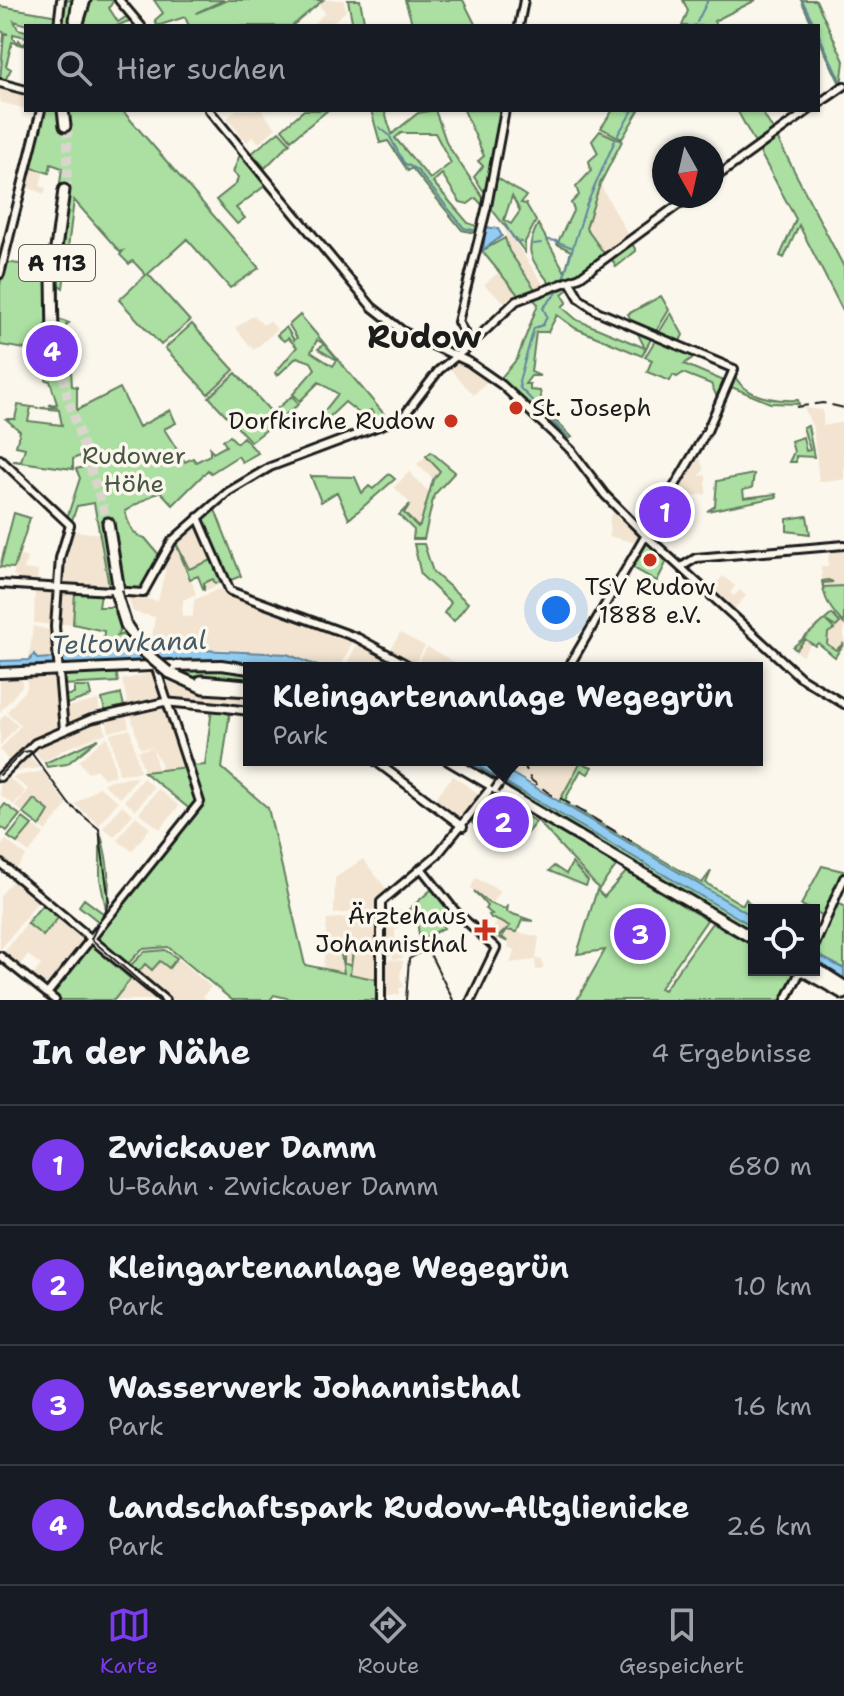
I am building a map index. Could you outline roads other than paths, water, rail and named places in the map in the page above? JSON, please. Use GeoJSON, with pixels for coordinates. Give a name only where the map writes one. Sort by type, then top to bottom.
{"type":"FeatureCollection","features":[{"type":"Feature","properties":{"kind":"highway"},"geometry":{"type":"LineString","coordinates":[[75,24],[80,0]]}},
{"type":"Feature","properties":{"kind":"highway"},"geometry":{"type":"LineString","coordinates":[[65,112],[66,126]]}},
{"type":"Feature","properties":{"kind":"highway","name":"A 113"},"geometry":{"type":"LineString","coordinates":[[55,337],[52,278],[66,190]]}},
{"type":"Feature","properties":{"kind":"highway"},"geometry":{"type":"LineString","coordinates":[[107,523],[129,625],[145,651],[186,681],[208,689],[243,686]]}},
{"type":"Feature","properties":{"kind":"highway"},"geometry":{"type":"LineString","coordinates":[[170,670],[202,682],[243,685]]}},
{"type":"Feature","properties":{"kind":"highway"},"geometry":{"type":"LineString","coordinates":[[461,766],[748,934]]}},
{"type":"Feature","properties":{"kind":"highway"},"geometry":{"type":"LineString","coordinates":[[462,766],[496,785]]}},
{"type":"Feature","properties":{"kind":"highway"},"geometry":{"type":"LineString","coordinates":[[469,766],[555,822],[748,933]]}},
{"type":"Feature","properties":{"kind":"highway"},"geometry":{"type":"LineString","coordinates":[[819,976],[844,990]]}},
{"type":"Feature","properties":{"kind":"main road"},"geometry":{"type":"LineString","coordinates":[[0,673],[143,666],[170,670],[243,669]]}},
{"type":"Feature","properties":{"kind":"street"},"geometry":{"type":"LineString","coordinates":[[58,24],[61,0]]}},
{"type":"Feature","properties":{"kind":"street"},"geometry":{"type":"LineString","coordinates":[[118,0],[138,24]]}},
{"type":"Feature","properties":{"kind":"street"},"geometry":{"type":"LineString","coordinates":[[519,24],[524,0]]}},
{"type":"Feature","properties":{"kind":"street"},"geometry":{"type":"LineString","coordinates":[[0,83],[24,89]]}},
{"type":"Feature","properties":{"kind":"street"},"geometry":{"type":"LineString","coordinates":[[820,103],[844,86]]}},
{"type":"Feature","properties":{"kind":"street"},"geometry":{"type":"LineString","coordinates":[[0,274],[40,112]]}},
{"type":"Feature","properties":{"kind":"street"},"geometry":{"type":"LineString","coordinates":[[212,112],[364,297],[406,332],[475,364],[531,411],[574,453],[600,487],[646,533],[810,682],[844,702]]}},
{"type":"Feature","properties":{"kind":"street"},"geometry":{"type":"LineString","coordinates":[[470,345],[458,322],[488,203],[505,112]]}},
{"type":"Feature","properties":{"kind":"street"},"geometry":{"type":"LineString","coordinates":[[724,171],[806,112]]}},
{"type":"Feature","properties":{"kind":"street"},"geometry":{"type":"LineString","coordinates":[[0,584],[120,594],[147,589],[172,541],[228,492],[260,472],[334,440],[403,417],[445,367],[519,299],[570,282],[673,208]]}},
{"type":"Feature","properties":{"kind":"street"},"geometry":{"type":"LineString","coordinates":[[570,282],[580,299],[597,311],[733,368],[707,431],[570,662]]}},
{"type":"Feature","properties":{"kind":"street"},"geometry":{"type":"LineString","coordinates":[[0,459],[69,524],[60,558],[58,589],[57,657],[65,728]]}},
{"type":"Feature","properties":{"kind":"street"},"geometry":{"type":"LineString","coordinates":[[198,517],[230,591],[357,637],[402,662]]}},
{"type":"Feature","properties":{"kind":"street"},"geometry":{"type":"LineString","coordinates":[[683,567],[696,558],[844,546]]}},
{"type":"Feature","properties":{"kind":"street"},"geometry":{"type":"LineString","coordinates":[[47,994],[201,801],[155,666]]}},
{"type":"Feature","properties":{"kind":"street"},"geometry":{"type":"LineString","coordinates":[[0,774],[26,747],[101,714],[167,700],[243,710]]}},
{"type":"Feature","properties":{"kind":"street"},"geometry":{"type":"LineString","coordinates":[[382,766],[462,827]]}},
{"type":"Feature","properties":{"kind":"street"},"geometry":{"type":"LineString","coordinates":[[381,1000],[379,909],[384,897],[422,868],[462,827],[508,766]]}},
{"type":"Feature","properties":{"kind":"street"},"geometry":{"type":"LineString","coordinates":[[0,863],[159,1000]]}},
{"type":"Feature","properties":{"kind":"street"},"geometry":{"type":"LineString","coordinates":[[422,868],[455,911],[492,943],[496,952],[471,1000]]}},
{"type":"Feature","properties":{"kind":"street"},"geometry":{"type":"LineString","coordinates":[[820,933],[844,878]]}},
{"type":"Feature","properties":{"kind":"street"},"geometry":{"type":"LineString","coordinates":[[91,940],[165,1000]]}},
{"type":"Feature","properties":{"kind":"street"},"geometry":{"type":"LineString","coordinates":[[0,956],[55,1000]]}},
{"type":"Feature","properties":{"kind":"street"},"geometry":{"type":"LineString","coordinates":[[786,1000],[802,976]]}},
{"type":"Feature","properties":{"kind":"water"},"geometry":{"type":"Polygon","coordinates":[[[486,227],[498,229],[502,236],[483,250],[486,227]]]}},
{"type":"Feature","properties":{"kind":"water"},"geometry":{"type":"Polygon","coordinates":[[[181,649],[287,654],[307,662],[243,664],[209,660],[0,668],[0,661],[30,660],[34,654],[37,659],[181,649]]]}},
{"type":"Feature","properties":{"kind":"water"},"geometry":{"type":"Polygon","coordinates":[[[477,766],[499,766],[748,913],[748,924],[477,766]]]}},
{"type":"Feature","properties":{"kind":"water"},"geometry":{"type":"Polygon","coordinates":[[[820,956],[844,969],[844,980],[820,967],[820,956]]]}},
{"type":"Feature","properties":{"kind":"waterway"},"geometry":{"type":"LineString","coordinates":[[706,4],[708,0]]}},
{"type":"Feature","properties":{"kind":"waterway"},"geometry":{"type":"LineString","coordinates":[[802,0],[814,24]]}},
{"type":"Feature","properties":{"kind":"waterway"},"geometry":{"type":"LineString","coordinates":[[697,22],[705,6]]}},
{"type":"Feature","properties":{"kind":"waterway"},"geometry":{"type":"LineString","coordinates":[[820,37],[842,84]]}},
{"type":"Feature","properties":{"kind":"waterway"},"geometry":{"type":"LineString","coordinates":[[617,136],[632,112]]}},
{"type":"Feature","properties":{"kind":"waterway"},"geometry":{"type":"LineString","coordinates":[[379,127],[389,135],[404,163],[417,170],[464,228],[477,231]]}},
{"type":"Feature","properties":{"kind":"waterway"},"geometry":{"type":"LineString","coordinates":[[562,282],[586,206],[616,138]]}},
{"type":"Feature","properties":{"kind":"waterway"},"geometry":{"type":"LineString","coordinates":[[505,224],[515,241],[521,242]]}},
{"type":"Feature","properties":{"kind":"waterway"},"geometry":{"type":"LineString","coordinates":[[548,240],[557,241]]}},
{"type":"Feature","properties":{"kind":"waterway"},"geometry":{"type":"LineString","coordinates":[[558,242],[571,247]]}},
{"type":"Feature","properties":{"kind":"waterway"},"geometry":{"type":"LineString","coordinates":[[534,244],[541,243]]}},
{"type":"Feature","properties":{"kind":"waterway"},"geometry":{"type":"LineString","coordinates":[[562,287],[543,308],[547,316],[543,325],[534,328],[519,381],[520,388],[568,437]]}},
{"type":"Feature","properties":{"kind":"tunnel"},"geometry":{"type":"LineString","coordinates":[[67,191],[68,125]]}},
{"type":"Feature","properties":{"kind":"tunnel"},"geometry":{"type":"LineString","coordinates":[[57,336],[67,396],[108,523]]}},
{"type":"Feature","properties":{"kind":"tram line"},"geometry":{"type":"LineString","coordinates":[[0,775],[23,752],[30,751],[69,804],[99,829],[109,902],[91,939],[161,1000]]}},
{"type":"Feature","properties":{"kind":"tram line"},"geometry":{"type":"LineString","coordinates":[[406,1000],[409,959],[425,950],[429,952],[453,1000]]}},
{"type":"Feature","properties":{"kind":"railway"},"geometry":{"type":"LineString","coordinates":[[796,407],[823,403],[844,408]]}},
{"type":"Feature","properties":{"kind":"railway"},"geometry":{"type":"LineString","coordinates":[[525,766],[531,780],[553,796]]}},
{"type":"Feature","properties":{"kind":"railway"},"geometry":{"type":"LineString","coordinates":[[560,798],[633,842]]}},
{"type":"Feature","properties":{"kind":"place","name":"Landschaftspark Rudow-Altglienicke"},"geometry":{"type":"Point","coordinates":[52,351]}},
{"type":"Feature","properties":{"kind":"place","name":"St. Joseph"},"geometry":{"type":"Point","coordinates":[516,408]}},
{"type":"Feature","properties":{"kind":"place","name":"Dorfkirche Rudow"},"geometry":{"type":"Point","coordinates":[451,421]}},
{"type":"Feature","properties":{"kind":"place","name":"Zwickauer Damm"},"geometry":{"type":"Point","coordinates":[665,512]}},
{"type":"Feature","properties":{"kind":"place","name":"TSV Rudow 1888 e.V."},"geometry":{"type":"Point","coordinates":[650,560]}},
{"type":"Feature","properties":{"kind":"place","name":"Kleingartenanlage Wegegrün"},"geometry":{"type":"Point","coordinates":[503,822]}},
{"type":"Feature","properties":{"kind":"place","name":"Ärztehaus Johannisthal"},"geometry":{"type":"Point","coordinates":[485,930]}},
{"type":"Feature","properties":{"kind":"place","name":"Wasserwerk Johannisthal"},"geometry":{"type":"Point","coordinates":[640,934]}},
{"type":"Feature","properties":{"kind":"district","name":"Rudow"},"geometry":{"type":"Point","coordinates":[424,336]}},
{"type":"Feature","properties":{"kind":"park label","name":"Rudower Höhe"},"geometry":{"type":"Point","coordinates":[134,470]}},
{"type":"Feature","properties":{"kind":"water label","name":"Teltowkanal"},"geometry":{"type":"Point","coordinates":[129,642]}}]}
